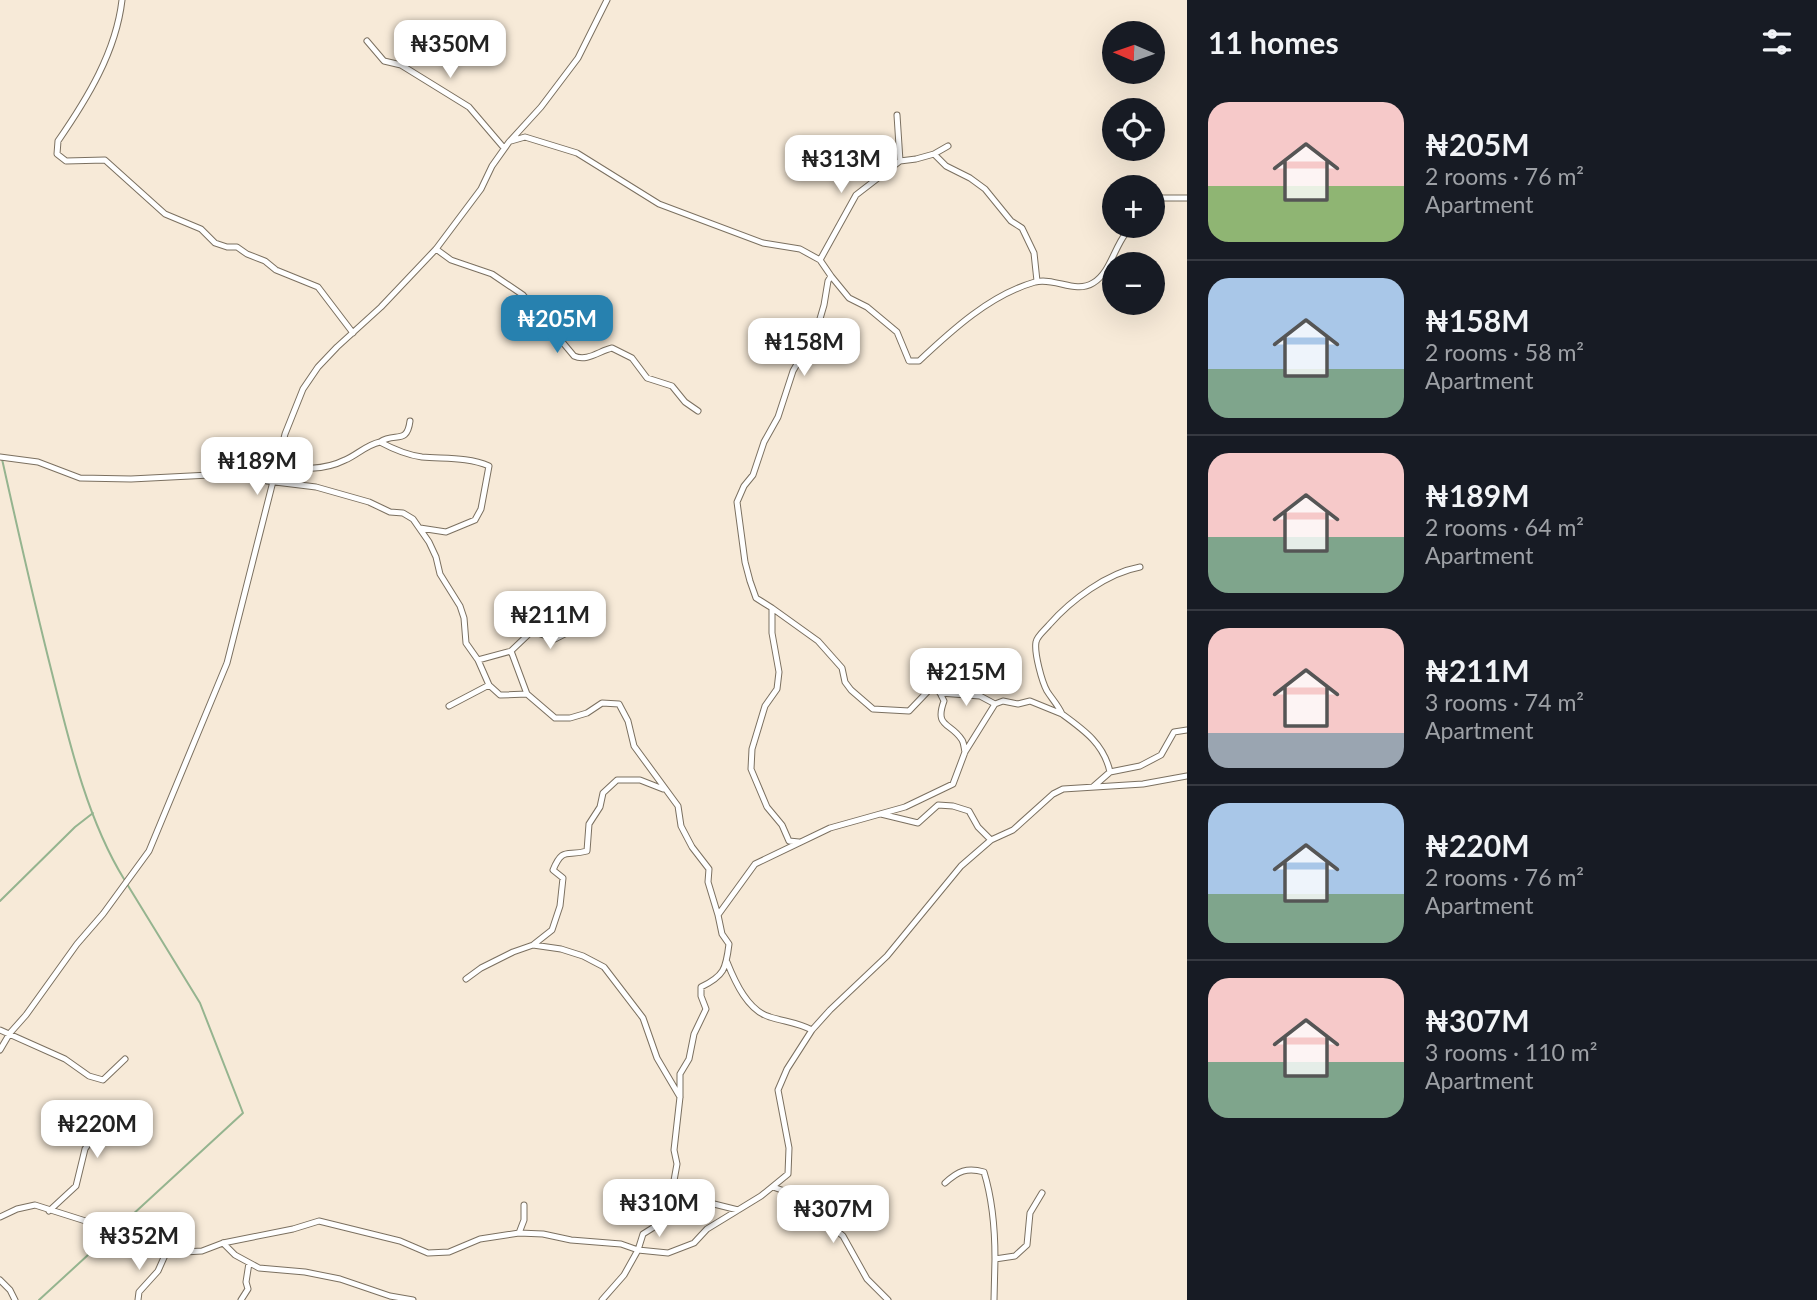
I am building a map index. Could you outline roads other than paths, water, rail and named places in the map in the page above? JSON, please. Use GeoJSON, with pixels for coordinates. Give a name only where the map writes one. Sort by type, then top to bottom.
{"type":"FeatureCollection","features":[{"type":"Feature","properties":{"kind":"street"},"geometry":{"type":"LineString","coordinates":[[122,0],[120,16],[100,72],[58,141],[57,154],[66,162],[105,160],[165,214],[201,229],[215,243],[237,247],[265,261],[276,270],[318,287],[353,332]]}},
{"type":"Feature","properties":{"kind":"street"},"geometry":{"type":"LineString","coordinates":[[0,1050],[10,1033],[149,851],[227,663],[291,414],[303,389],[318,367],[381,307],[436,249],[481,189],[492,166],[509,142],[541,107],[578,58],[607,0]]}},
{"type":"Feature","properties":{"kind":"street"},"geometry":{"type":"LineString","coordinates":[[367,41],[384,61],[401,65],[469,107],[505,148]]}},
{"type":"Feature","properties":{"kind":"street"},"geometry":{"type":"LineString","coordinates":[[897,115],[900,161]]}},
{"type":"Feature","properties":{"kind":"street"},"geometry":{"type":"LineString","coordinates":[[509,142],[525,137],[577,153],[659,204],[763,243],[800,249],[820,260],[849,298],[867,307],[897,332],[909,361],[919,361],[940,339],[978,310],[1037,281],[1078,287],[1093,283],[1103,274],[1123,238]]}},
{"type":"Feature","properties":{"kind":"street"},"geometry":{"type":"LineString","coordinates":[[820,260],[856,195],[900,161],[936,156],[945,147]]}},
{"type":"Feature","properties":{"kind":"street"},"geometry":{"type":"LineString","coordinates":[[936,156],[946,166],[985,188],[1011,221],[1022,228],[1034,253],[1037,281]]}},
{"type":"Feature","properties":{"kind":"street"},"geometry":{"type":"LineString","coordinates":[[1165,198],[1187,198]]}},
{"type":"Feature","properties":{"kind":"street"},"geometry":{"type":"LineString","coordinates":[[436,249],[451,260],[492,274],[523,295],[574,356],[579,358],[595,355],[612,348],[632,358],[647,378],[672,386],[685,402],[698,411]]}},
{"type":"Feature","properties":{"kind":"street"},"geometry":{"type":"LineString","coordinates":[[831,276],[817,329],[793,371],[778,417],[764,442],[753,475],[744,486],[737,502],[750,581],[756,598],[818,641],[842,668],[845,682],[851,690],[873,709],[909,711],[936,685],[944,701],[940,713],[942,721],[962,740],[965,752]]}},
{"type":"Feature","properties":{"kind":"street"},"geometry":{"type":"LineString","coordinates":[[278,467],[329,467],[369,444],[405,436],[410,421]]}},
{"type":"Feature","properties":{"kind":"street"},"geometry":{"type":"LineString","coordinates":[[380,442],[419,457],[461,458],[489,466],[481,509],[475,520],[446,532],[437,533],[420,528]]}},
{"type":"Feature","properties":{"kind":"street"},"geometry":{"type":"LineString","coordinates":[[0,457],[38,462],[80,478],[256,476],[316,487],[369,502],[390,512],[403,513],[413,519],[420,528],[436,557],[445,586],[460,606],[466,643],[478,660],[489,685],[500,695],[527,694]]}},
{"type":"Feature","properties":{"kind":"street"},"geometry":{"type":"LineString","coordinates":[[1110,772],[1101,748],[1062,713],[1046,689],[1036,642],[1063,608],[1088,590],[1125,570],[1140,568]]}},
{"type":"Feature","properties":{"kind":"street"},"geometry":{"type":"LineString","coordinates":[[772,608],[772,633],[779,672],[777,689],[765,706],[752,748],[751,769],[767,807],[782,825],[789,841],[802,843]]}},
{"type":"Feature","properties":{"kind":"street"},"geometry":{"type":"LineString","coordinates":[[478,660],[511,651],[532,631],[555,639],[602,615]]}},
{"type":"Feature","properties":{"kind":"street"},"geometry":{"type":"LineString","coordinates":[[511,651],[527,694],[555,718],[570,718],[587,713],[602,703],[619,704],[628,721],[634,746],[678,806],[681,826],[692,847],[709,869],[708,882],[722,934],[729,944],[727,962],[717,979],[701,987],[706,1009],[694,1034],[689,1059],[680,1074],[674,1150],[677,1164],[667,1219],[643,1234],[638,1250],[624,1275],[602,1300]]}},
{"type":"Feature","properties":{"kind":"street"},"geometry":{"type":"LineString","coordinates":[[449,706],[489,685]]}},
{"type":"Feature","properties":{"kind":"street"},"geometry":{"type":"LineString","coordinates":[[940,693],[980,696],[995,704]]}},
{"type":"Feature","properties":{"kind":"street"},"geometry":{"type":"LineString","coordinates":[[718,915],[755,864],[830,828],[905,807],[953,783],[965,752],[995,704],[1003,701],[1018,704],[1030,701],[1062,713]]}},
{"type":"Feature","properties":{"kind":"street"},"geometry":{"type":"LineString","coordinates":[[1094,786],[1110,772],[1129,769],[1161,755],[1174,732],[1187,730]]}},
{"type":"Feature","properties":{"kind":"street"},"geometry":{"type":"LineString","coordinates":[[0,1217],[35,1205],[136,1237],[166,1254],[202,1251],[223,1243],[319,1221],[400,1241],[428,1253],[449,1252],[480,1239],[519,1233],[621,1244],[638,1250],[668,1253],[694,1243],[707,1229],[788,1174],[789,1148],[778,1090],[787,1069],[812,1030],[887,956],[961,866],[990,840],[1013,830],[1053,794],[1063,789],[1143,784],[1187,776]]}},
{"type":"Feature","properties":{"kind":"street"},"geometry":{"type":"LineString","coordinates":[[466,979],[513,952],[534,945],[552,930],[563,878],[553,870],[558,857],[566,852],[587,851],[589,824],[600,807],[603,793],[617,780],[640,780],[664,789]]}},
{"type":"Feature","properties":{"kind":"street"},"geometry":{"type":"LineString","coordinates":[[881,814],[918,824],[938,805],[953,806],[969,811],[990,840]]}},
{"type":"Feature","properties":{"kind":"street"},"geometry":{"type":"LineString","coordinates":[[534,945],[561,949],[604,967],[643,1018],[657,1058],[680,1097]]}},
{"type":"Feature","properties":{"kind":"street"},"geometry":{"type":"LineString","coordinates":[[727,962],[746,999],[767,1017],[796,1021],[812,1030]]}},
{"type":"Feature","properties":{"kind":"street"},"geometry":{"type":"LineString","coordinates":[[0,1030],[65,1059],[89,1076],[103,1080],[125,1059]]}},
{"type":"Feature","properties":{"kind":"street"},"geometry":{"type":"LineString","coordinates":[[49,1211],[76,1186],[85,1149],[98,1129],[92,1120],[80,1117]]}},
{"type":"Feature","properties":{"kind":"street"},"geometry":{"type":"LineString","coordinates":[[945,1183],[955,1174],[970,1168],[984,1172],[991,1201],[996,1259],[994,1300]]}},
{"type":"Feature","properties":{"kind":"street"},"geometry":{"type":"LineString","coordinates":[[672,1190],[681,1186],[702,1201],[738,1210]]}},
{"type":"Feature","properties":{"kind":"street"},"geometry":{"type":"LineString","coordinates":[[773,1186],[793,1194],[843,1236],[867,1279],[888,1300]]}},
{"type":"Feature","properties":{"kind":"street"},"geometry":{"type":"LineString","coordinates":[[996,1259],[1015,1255],[1027,1245],[1030,1213],[1042,1194]]}},
{"type":"Feature","properties":{"kind":"street"},"geometry":{"type":"LineString","coordinates":[[519,1233],[524,1220],[524,1205]]}},
{"type":"Feature","properties":{"kind":"street"},"geometry":{"type":"LineString","coordinates":[[223,1243],[235,1255],[258,1268],[305,1272],[340,1279],[390,1296],[413,1300]]}},
{"type":"Feature","properties":{"kind":"street"},"geometry":{"type":"LineString","coordinates":[[138,1300],[139,1292],[158,1271],[166,1254]]}},
{"type":"Feature","properties":{"kind":"street"},"geometry":{"type":"LineString","coordinates":[[241,1300],[248,1289],[246,1282],[249,1263]]}},
{"type":"Feature","properties":{"kind":"street"},"geometry":{"type":"LineString","coordinates":[[0,1280],[15,1300]]}},
{"type":"Feature","properties":{"kind":"waterway"},"geometry":{"type":"LineString","coordinates":[[2,459],[72,752],[89,805],[124,879]]}},
{"type":"Feature","properties":{"kind":"waterway"},"geometry":{"type":"LineString","coordinates":[[0,901],[75,827],[93,813]]}},
{"type":"Feature","properties":{"kind":"waterway"},"geometry":{"type":"LineString","coordinates":[[118,1228],[243,1113],[200,1003],[127,884]]}},
{"type":"Feature","properties":{"kind":"waterway"},"geometry":{"type":"LineString","coordinates":[[39,1300],[113,1232]]}}]}
